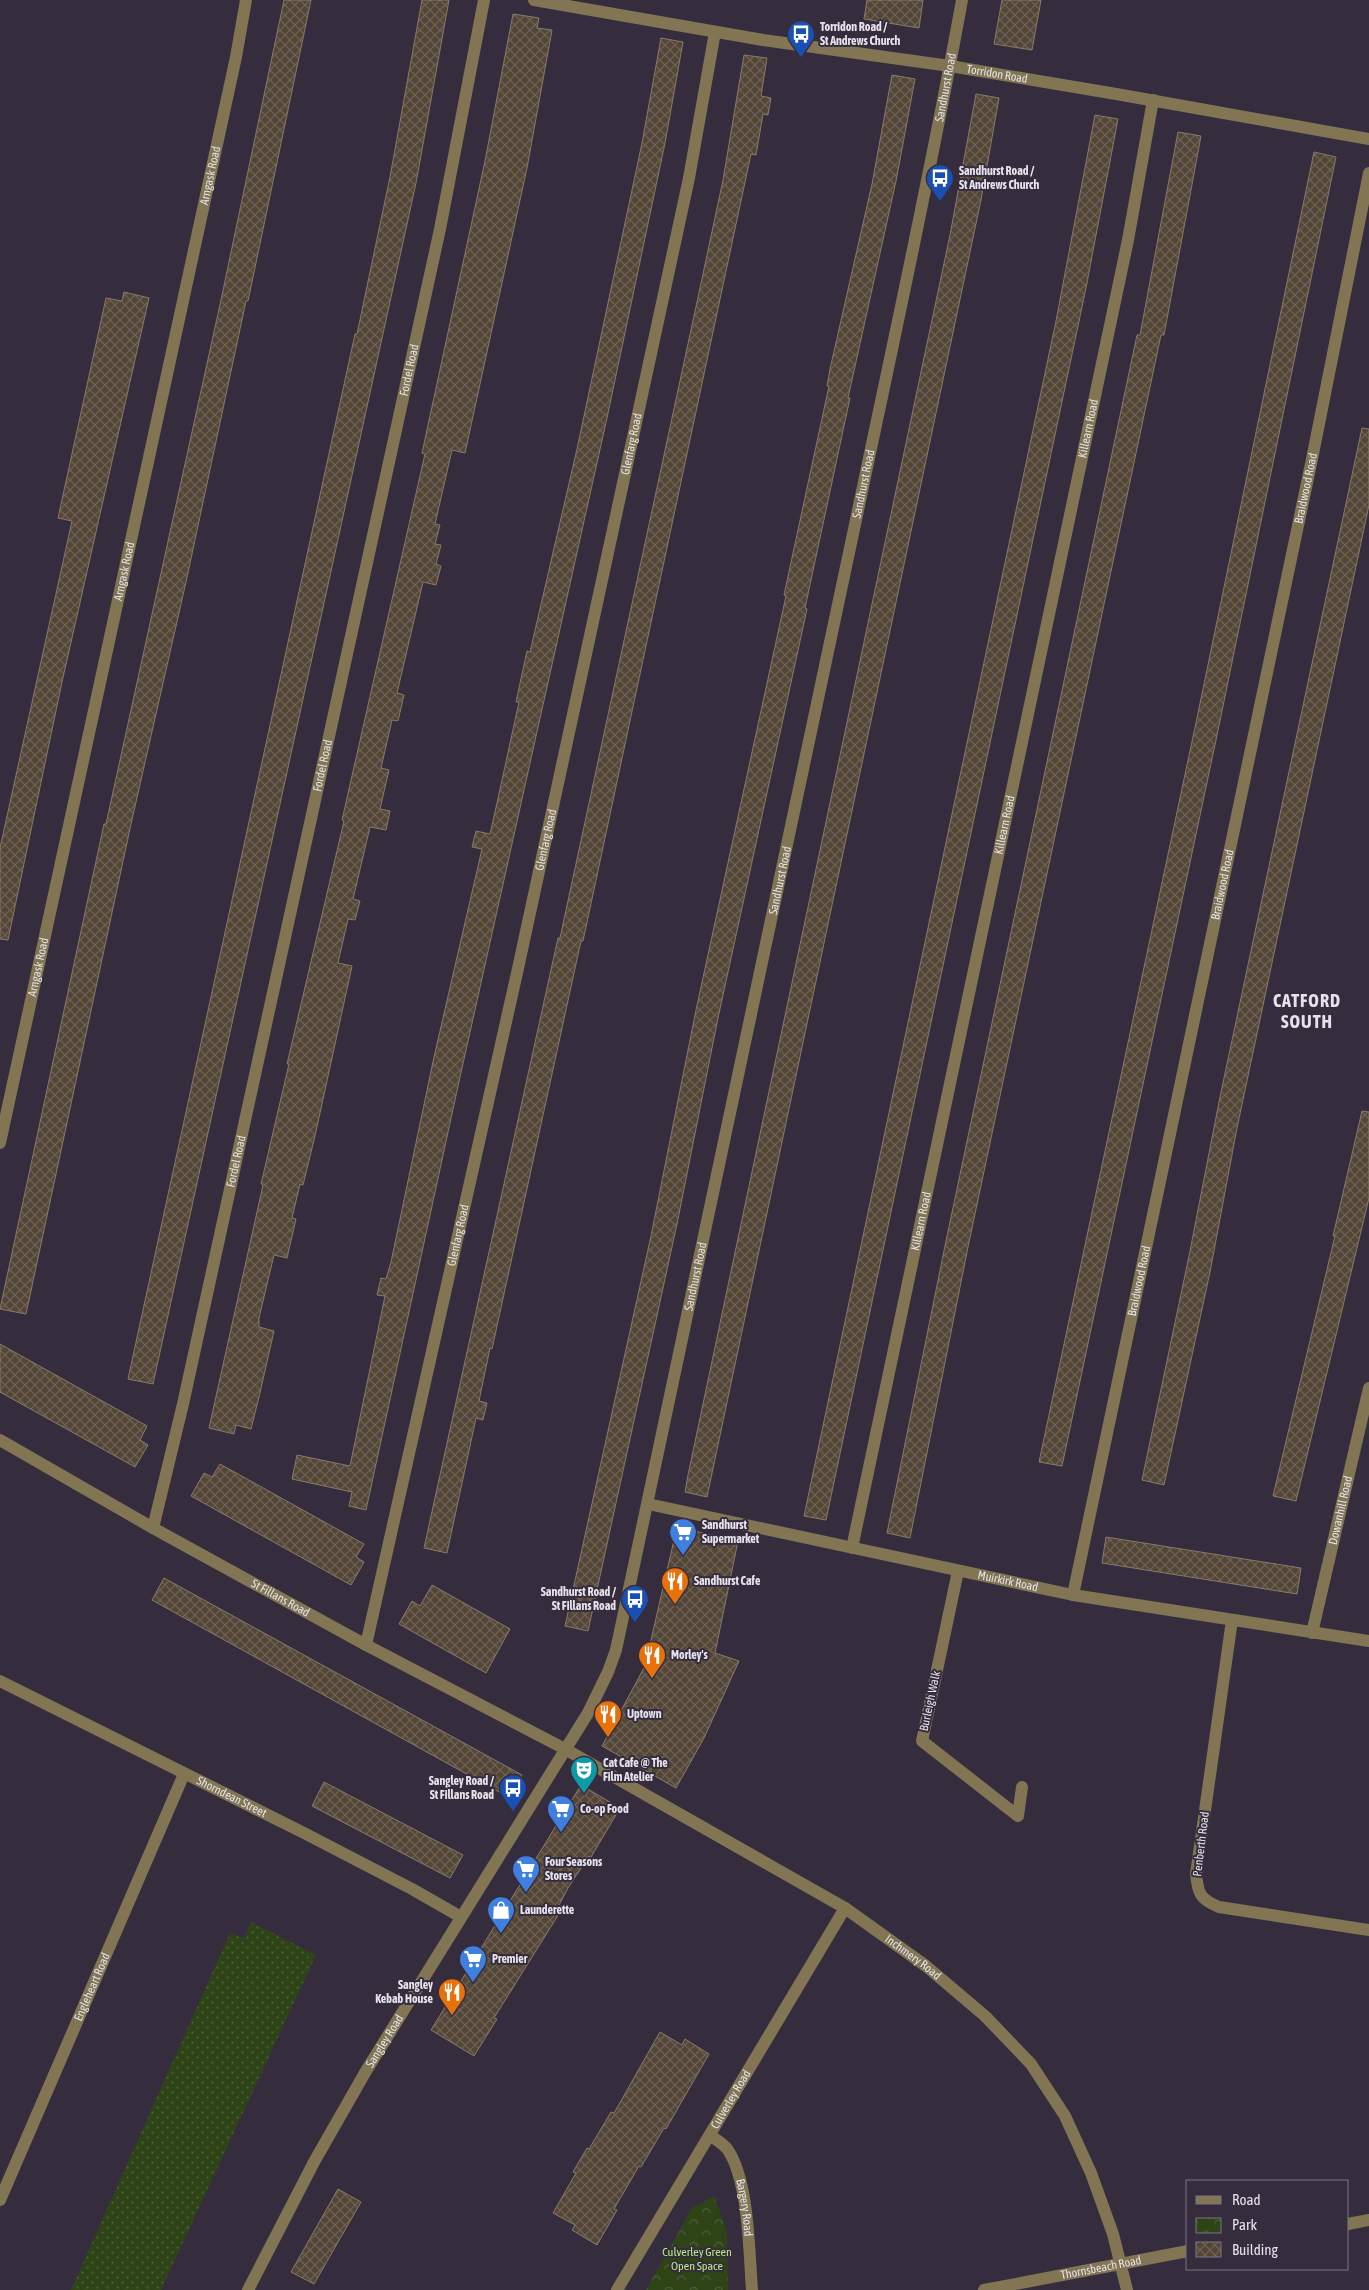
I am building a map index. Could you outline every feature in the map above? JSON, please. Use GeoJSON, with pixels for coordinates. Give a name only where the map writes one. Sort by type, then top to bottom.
{"type":"FeatureCollection","features":[{"type":"Feature","properties":{"kind":"street","name":"Arngask Road"},"geometry":{"type":"LineString","coordinates":[[0,1143],[236,57],[246,0]]}},
{"type":"Feature","properties":{"kind":"street","name":"Fordel Road"},"geometry":{"type":"LineString","coordinates":[[154,1528],[183,1404],[440,229],[484,0]]}},
{"type":"Feature","properties":{"kind":"street","name":"Torridon Road"},"geometry":{"type":"LineString","coordinates":[[534,0],[715,32],[950,66],[1369,139]]}},
{"type":"Feature","properties":{"kind":"street","name":"Sandhurst Road"},"geometry":{"type":"LineString","coordinates":[[565,1749],[592,1706],[612,1660],[648,1504],[950,66],[962,0]]}},
{"type":"Feature","properties":{"kind":"street","name":"Glenfarg Road"},"geometry":{"type":"LineString","coordinates":[[366,1645],[517,973],[666,289],[690,178],[715,32]]}},
{"type":"Feature","properties":{"kind":"street","name":"Killearn Road"},"geometry":{"type":"LineString","coordinates":[[852,1548],[1128,240],[1153,100]]}},
{"type":"Feature","properties":{"kind":"street","name":"Braidwood Road"},"geometry":{"type":"LineString","coordinates":[[1072,1595],[1312,459],[1369,173]]}},
{"type":"Feature","properties":{"kind":"street","name":"Dowanhill Road"},"geometry":{"type":"LineString","coordinates":[[1312,1633],[1369,1388]]}},
{"type":"Feature","properties":{"kind":"street","name":"St Fillans Road"},"geometry":{"type":"LineString","coordinates":[[0,1440],[154,1528],[366,1645],[565,1749]]}},
{"type":"Feature","properties":{"kind":"street","name":"Muirkirk Road"},"geometry":{"type":"LineString","coordinates":[[648,1504],[1072,1595],[1369,1641]]}},
{"type":"Feature","properties":{"kind":"street","name":"Burleigh Walk"},"geometry":{"type":"LineString","coordinates":[[958,1571],[922,1741],[1018,1816],[1022,1787]]}},
{"type":"Feature","properties":{"kind":"street","name":"Penberth Road"},"geometry":{"type":"LineString","coordinates":[[1232,1620],[1196,1874],[1198,1891],[1206,1902],[1219,1908],[1369,1930]]}},
{"type":"Feature","properties":{"kind":"street","name":"Shorndean Street"},"geometry":{"type":"LineString","coordinates":[[0,1682],[306,1834],[412,1889],[461,1917]]}},
{"type":"Feature","properties":{"kind":"street","name":"Inchmery Road"},"geometry":{"type":"LineString","coordinates":[[565,1749],[845,1908],[926,1966],[985,2016],[1031,2064],[1065,2116],[1091,2173],[1113,2234],[1127,2290]]}},
{"type":"Feature","properties":{"kind":"street","name":"Sangley Road"},"geometry":{"type":"LineString","coordinates":[[248,2290],[314,2162],[461,1917],[565,1749]]}},
{"type":"Feature","properties":{"kind":"street","name":"Engleheart Road"},"geometry":{"type":"LineString","coordinates":[[0,2200],[184,1774]]}},
{"type":"Feature","properties":{"kind":"street","name":"Culverley Road"},"geometry":{"type":"LineString","coordinates":[[617,2290],[845,1908]]}},
{"type":"Feature","properties":{"kind":"street","name":"Bargery Road"},"geometry":{"type":"LineString","coordinates":[[710,2136],[728,2150],[737,2170],[742,2193],[752,2290]]}},
{"type":"Feature","properties":{"kind":"street"},"geometry":{"type":"LineString","coordinates":[[1349,2224],[1369,2220]]}},
{"type":"Feature","properties":{"kind":"street","name":"Thornsbeach Road"},"geometry":{"type":"LineString","coordinates":[[984,2290],[1119,2262],[1186,2251]]}},
{"type":"Feature","properties":{"kind":"green space"},"geometry":{"type":"Polygon","coordinates":[[[251,1922],[316,1955],[161,2290],[71,2290],[230,1933],[244,1938],[251,1922]]]}},
{"type":"Feature","properties":{"kind":"green space","name":"Culverley Green Open Space"},"geometry":{"type":"Polygon","coordinates":[[[714,2196],[727,2231],[728,2290],[646,2290],[692,2208],[714,2196]]]}},
{"type":"Feature","properties":{"kind":"building"},"geometry":{"type":"Polygon","coordinates":[[[284,0],[311,0],[248,301],[246,301],[186,582],[131,824],[26,1314],[0,1309],[104,824],[106,824],[221,300],[284,0]]]}},
{"type":"Feature","properties":{"kind":"building"},"geometry":{"type":"Polygon","coordinates":[[[422,0],[449,0],[416,183],[153,1384],[128,1379],[355,334],[357,334],[390,177],[422,0]]]}},
{"type":"Feature","properties":{"kind":"building"},"geometry":{"type":"Polygon","coordinates":[[[867,0],[923,0],[919,28],[864,19],[867,0]]]}},
{"type":"Feature","properties":{"kind":"building"},"geometry":{"type":"Polygon","coordinates":[[[1002,0],[1041,0],[1032,50],[994,44],[1002,0]]]}},
{"type":"Feature","properties":{"kind":"building"},"geometry":{"type":"Polygon","coordinates":[[[513,14],[539,18],[537,28],[552,30],[527,168],[465,453],[452,450],[435,524],[440,525],[435,544],[441,545],[436,564],[441,566],[436,585],[423,582],[397,693],[404,695],[398,721],[392,720],[381,768],[389,770],[380,809],[390,811],[386,830],[370,827],[353,899],[360,901],[355,920],[348,919],[338,963],[352,966],[315,1136],[303,1185],[300,1184],[292,1218],[296,1219],[287,1258],[274,1255],[259,1318],[259,1327],[274,1331],[259,1397],[251,1429],[236,1425],[234,1434],[209,1428],[263,1185],[261,1184],[289,1064],[287,1064],[344,821],[342,820],[425,454],[422,453],[485,161],[513,14]]]}},
{"type":"Feature","properties":{"kind":"building"},"geometry":{"type":"Polygon","coordinates":[[[661,38],[683,42],[665,143],[607,418],[460,1077],[366,1510],[349,1506],[352,1492],[292,1479],[297,1455],[350,1466],[385,1296],[377,1295],[381,1278],[386,1279],[391,1262],[434,1057],[482,849],[472,847],[476,831],[490,834],[519,702],[516,702],[527,651],[530,652],[577,449],[642,143],[661,38]]]}},
{"type":"Feature","properties":{"kind":"building"},"geometry":{"type":"Polygon","coordinates":[[[744,55],[767,58],[761,96],[771,98],[768,115],[763,114],[756,155],[751,154],[583,941],[581,941],[492,1349],[490,1348],[479,1401],[487,1403],[483,1420],[476,1418],[447,1553],[424,1548],[558,938],[560,938],[700,288],[723,180],[744,55]]]}},
{"type":"Feature","properties":{"kind":"building"},"geometry":{"type":"Polygon","coordinates":[[[892,75],[915,79],[896,181],[848,398],[850,398],[805,608],[807,609],[718,1018],[677,1224],[588,1631],[565,1626],[651,1236],[696,1010],[786,596],[784,595],[829,386],[827,386],[830,369],[872,184],[892,75]]]}},
{"type":"Feature","properties":{"kind":"building"},"geometry":{"type":"Polygon","coordinates":[[[976,94],[999,98],[981,200],[707,1497],[685,1492],[688,1475],[950,235],[976,94]]]}},
{"type":"Feature","properties":{"kind":"building"},"geometry":{"type":"Polygon","coordinates":[[[1095,115],[1118,119],[1086,288],[826,1520],[804,1516],[1056,321],[1095,115]]]}},
{"type":"Feature","properties":{"kind":"building"},"geometry":{"type":"Polygon","coordinates":[[[1178,132],[1201,136],[1164,335],[1161,335],[968,1247],[910,1538],[887,1533],[946,1241],[1137,335],[1140,335],[1178,132]]]}},
{"type":"Feature","properties":{"kind":"building"},"geometry":{"type":"Polygon","coordinates":[[[1314,152],[1336,157],[1216,740],[1062,1466],[1039,1462],[1197,718],[1314,152]]]}},
{"type":"Feature","properties":{"kind":"building"},"geometry":{"type":"Polygon","coordinates":[[[124,292],[149,298],[62,682],[8,940],[0,939],[0,848],[72,521],[58,518],[106,298],[122,301],[124,292]]]}},
{"type":"Feature","properties":{"kind":"building"},"geometry":{"type":"Polygon","coordinates":[[[1362,428],[1369,429],[1369,505],[1237,1128],[1210,1272],[1164,1485],[1142,1480],[1220,1097],[1362,428]]]}},
{"type":"Feature","properties":{"kind":"building"},"geometry":{"type":"Polygon","coordinates":[[[1362,1111],[1369,1112],[1369,1198],[1296,1501],[1273,1496],[1335,1236],[1333,1236],[1362,1111]]]}},
{"type":"Feature","properties":{"kind":"building"},"geometry":{"type":"Polygon","coordinates":[[[0,1344],[147,1426],[140,1440],[148,1445],[135,1467],[0,1392],[0,1344]]]}},
{"type":"Feature","properties":{"kind":"building"},"geometry":{"type":"Polygon","coordinates":[[[220,1464],[364,1544],[356,1557],[364,1562],[351,1585],[191,1496],[204,1473],[212,1477],[220,1464]]]}},
{"type":"Feature","properties":{"kind":"building"},"geometry":{"type":"Polygon","coordinates":[[[677,1527],[738,1541],[715,1653],[739,1661],[704,1738],[676,1788],[602,1746],[645,1666],[677,1527]]]}},
{"type":"Feature","properties":{"kind":"building"},"geometry":{"type":"Polygon","coordinates":[[[1106,1537],[1301,1568],[1297,1594],[1102,1563],[1106,1537]]]}},
{"type":"Feature","properties":{"kind":"building"},"geometry":{"type":"Polygon","coordinates":[[[164,1578],[522,1775],[510,1798],[152,1600],[164,1578]]]}},
{"type":"Feature","properties":{"kind":"building"},"geometry":{"type":"Polygon","coordinates":[[[432,1585],[510,1629],[486,1673],[399,1624],[412,1601],[420,1606],[432,1585]]]}},
{"type":"Feature","properties":{"kind":"building"},"geometry":{"type":"Polygon","coordinates":[[[324,1782],[463,1855],[450,1878],[312,1806],[324,1782]]]}},
{"type":"Feature","properties":{"kind":"building"},"geometry":{"type":"Polygon","coordinates":[[[581,1785],[620,1808],[591,1857],[589,1856],[568,1888],[558,1907],[562,1909],[494,2018],[497,2019],[474,2056],[431,2030],[581,1785]]]}},
{"type":"Feature","properties":{"kind":"building"},"geometry":{"type":"Polygon","coordinates":[[[660,2032],[682,2045],[685,2039],[709,2054],[666,2129],[664,2128],[641,2167],[639,2166],[614,2209],[617,2210],[597,2245],[572,2230],[575,2225],[553,2213],[576,2173],[573,2172],[587,2148],[589,2149],[611,2112],[614,2113],[660,2032]]]}},
{"type":"Feature","properties":{"kind":"building"},"geometry":{"type":"Polygon","coordinates":[[[338,2189],[361,2202],[314,2284],[291,2272],[338,2189]]]}},
{"type":"Feature","properties":{"kind":"place","name":"Torridon Road / St Andrews Church"},"geometry":{"type":"Point","coordinates":[801,58]}},
{"type":"Feature","properties":{"kind":"place","name":"Sandhurst Road / St Andrews Church"},"geometry":{"type":"Point","coordinates":[940,202]}},
{"type":"Feature","properties":{"kind":"place","name":"Sandhurst Supermarket"},"geometry":{"type":"Point","coordinates":[683,1556]}},
{"type":"Feature","properties":{"kind":"place","name":"Sandhurst Cafe"},"geometry":{"type":"Point","coordinates":[675,1605]}},
{"type":"Feature","properties":{"kind":"place","name":"Sandhurst Road / St Fillans Road"},"geometry":{"type":"Point","coordinates":[635,1623]}},
{"type":"Feature","properties":{"kind":"place","name":"Morley's"},"geometry":{"type":"Point","coordinates":[652,1679]}},
{"type":"Feature","properties":{"kind":"place","name":"Uptown"},"geometry":{"type":"Point","coordinates":[608,1738]}},
{"type":"Feature","properties":{"kind":"place","name":"Cat Cafe @ The Film Atelier"},"geometry":{"type":"Point","coordinates":[584,1794]}},
{"type":"Feature","properties":{"kind":"place","name":"Sangley Road / St Fillans Road"},"geometry":{"type":"Point","coordinates":[513,1812]}},
{"type":"Feature","properties":{"kind":"place","name":"Co-op Food"},"geometry":{"type":"Point","coordinates":[561,1833]}},
{"type":"Feature","properties":{"kind":"place","name":"Four Seasons Stores"},"geometry":{"type":"Point","coordinates":[526,1893]}},
{"type":"Feature","properties":{"kind":"place","name":"Launderette"},"geometry":{"type":"Point","coordinates":[501,1934]}},
{"type":"Feature","properties":{"kind":"place","name":"Premier"},"geometry":{"type":"Point","coordinates":[473,1983]}},
{"type":"Feature","properties":{"kind":"place","name":"Sangley Kebab House"},"geometry":{"type":"Point","coordinates":[452,2016]}},
{"type":"Feature","properties":{"kind":"district","name":"CATFORD SOUTH"},"geometry":{"type":"Point","coordinates":[1307,1010]}}]}
